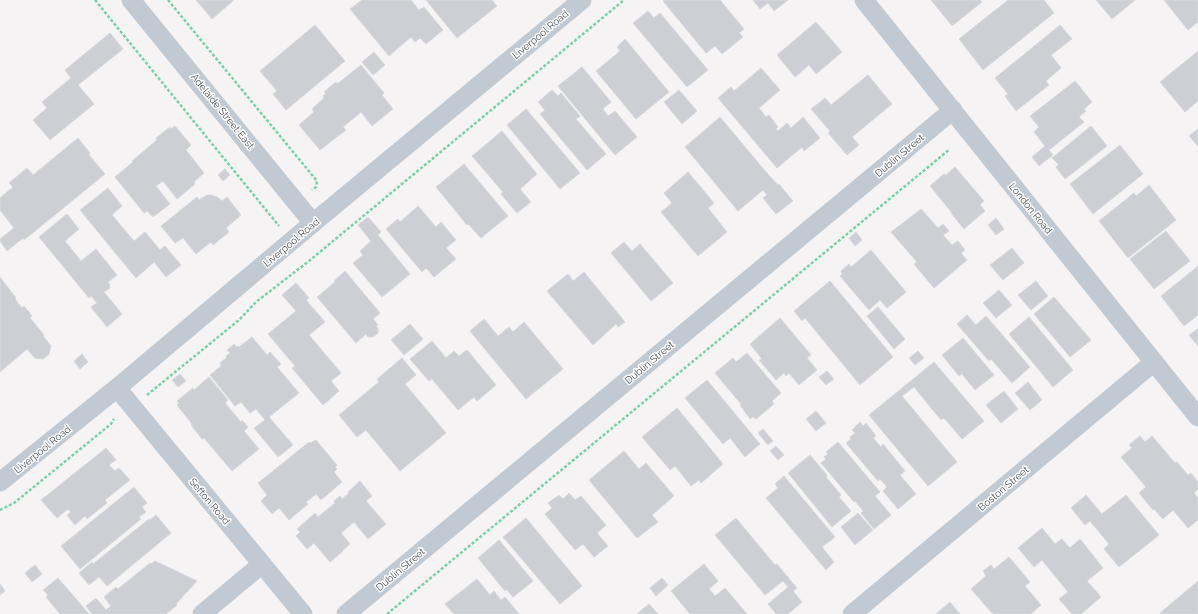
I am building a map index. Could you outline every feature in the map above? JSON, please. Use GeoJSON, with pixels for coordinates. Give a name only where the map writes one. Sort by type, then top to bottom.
{"type":"FeatureCollection","features":[{"type":"Feature","properties":{"kind":"street","name":"Adelaide Street East"},"geometry":{"type":"LineString","coordinates":[[131,0],[313,223]]}},
{"type":"Feature","properties":{"kind":"street","name":"Liverpool Road"},"geometry":{"type":"LineString","coordinates":[[0,482],[117,388],[582,0]]}},
{"type":"Feature","properties":{"kind":"street","name":"London Road"},"geometry":{"type":"LineString","coordinates":[[864,0],[1198,417]]}},
{"type":"Feature","properties":{"kind":"street","name":"Dublin Street"},"geometry":{"type":"LineString","coordinates":[[346,614],[953,110]]}},
{"type":"Feature","properties":{"kind":"street","name":"Boston Street"},"geometry":{"type":"LineString","coordinates":[[852,614],[1154,362]]}},
{"type":"Feature","properties":{"kind":"street","name":"Sefton Road"},"geometry":{"type":"LineString","coordinates":[[117,388],[303,614]]}},
{"type":"Feature","properties":{"kind":"street"},"geometry":{"type":"LineString","coordinates":[[202,614],[262,564]]}},
{"type":"Feature","properties":{"kind":"path"},"geometry":{"type":"LineString","coordinates":[[95,0],[278,224]]}},
{"type":"Feature","properties":{"kind":"path"},"geometry":{"type":"LineString","coordinates":[[168,0],[317,181],[316,187]]}},
{"type":"Feature","properties":{"kind":"path"},"geometry":{"type":"LineString","coordinates":[[148,395],[239,320],[256,302],[309,261],[624,0]]}},
{"type":"Feature","properties":{"kind":"path"},"geometry":{"type":"LineString","coordinates":[[387,614],[950,149]]}},
{"type":"Feature","properties":{"kind":"path"},"geometry":{"type":"LineString","coordinates":[[0,510],[14,503],[111,424],[113,420]]}},
{"type":"Feature","properties":{"kind":"building"},"geometry":{"type":"Polygon","coordinates":[[[196,0],[234,0],[212,19],[196,0]]]}},
{"type":"Feature","properties":{"kind":"building"},"geometry":{"type":"Polygon","coordinates":[[[362,0],[411,0],[419,10],[424,7],[443,30],[426,44],[420,38],[415,42],[411,37],[389,56],[350,9],[362,0]]]}},
{"type":"Feature","properties":{"kind":"building"},"geometry":{"type":"Polygon","coordinates":[[[426,0],[492,0],[497,6],[457,38],[426,0]]]}},
{"type":"Feature","properties":{"kind":"building"},"geometry":{"type":"Polygon","coordinates":[[[720,0],[744,29],[739,33],[743,37],[722,54],[715,46],[706,53],[663,1],[720,0]]]}},
{"type":"Feature","properties":{"kind":"building"},"geometry":{"type":"Polygon","coordinates":[[[753,0],[788,0],[774,11],[768,3],[760,9],[753,0]]]}},
{"type":"Feature","properties":{"kind":"building"},"geometry":{"type":"Polygon","coordinates":[[[931,0],[980,0],[982,2],[952,26],[931,0]]]}},
{"type":"Feature","properties":{"kind":"building"},"geometry":{"type":"Polygon","coordinates":[[[1008,0],[1044,0],[1054,13],[983,70],[959,39],[1008,0]]]}},
{"type":"Feature","properties":{"kind":"building"},"geometry":{"type":"Polygon","coordinates":[[[1096,0],[1135,0],[1112,19],[1096,0]]]}},
{"type":"Feature","properties":{"kind":"building"},"geometry":{"type":"Polygon","coordinates":[[[1164,0],[1198,0],[1198,22],[1188,30],[1164,0]]]}},
{"type":"Feature","properties":{"kind":"building"},"geometry":{"type":"Polygon","coordinates":[[[648,11],[654,18],[660,13],[708,70],[687,87],[633,23],[648,11]]]}},
{"type":"Feature","properties":{"kind":"building"},"geometry":{"type":"Polygon","coordinates":[[[816,22],[842,52],[816,74],[809,65],[795,77],[777,55],[816,22]]]}},
{"type":"Feature","properties":{"kind":"building"},"geometry":{"type":"Polygon","coordinates":[[[315,25],[345,61],[286,110],[273,94],[277,91],[260,71],[315,25]]]}},
{"type":"Feature","properties":{"kind":"building"},"geometry":{"type":"Polygon","coordinates":[[[1060,25],[1072,39],[1051,55],[1061,68],[1046,81],[1049,85],[1016,111],[1005,96],[1008,94],[995,78],[1060,25]]]}},
{"type":"Feature","properties":{"kind":"building"},"geometry":{"type":"Polygon","coordinates":[[[110,33],[123,49],[78,85],[94,104],[50,140],[33,120],[47,108],[42,102],[71,78],[65,70],[110,33]]]}},
{"type":"Feature","properties":{"kind":"building"},"geometry":{"type":"Polygon","coordinates":[[[625,39],[669,92],[636,119],[596,71],[620,51],[617,47],[625,39]]]}},
{"type":"Feature","properties":{"kind":"building"},"geometry":{"type":"Polygon","coordinates":[[[1198,51],[1198,101],[1185,112],[1160,82],[1198,51]]]}},
{"type":"Feature","properties":{"kind":"building"},"geometry":{"type":"Polygon","coordinates":[[[374,52],[385,65],[373,75],[362,62],[374,52]]]}},
{"type":"Feature","properties":{"kind":"building"},"geometry":{"type":"Polygon","coordinates":[[[361,65],[384,93],[382,95],[393,109],[372,126],[361,112],[343,127],[346,130],[320,150],[299,125],[314,112],[312,109],[324,98],[323,96],[326,93],[324,92],[336,82],[337,84],[361,65]]]}},
{"type":"Feature","properties":{"kind":"building"},"geometry":{"type":"Polygon","coordinates":[[[582,67],[611,102],[603,109],[608,116],[615,111],[637,137],[615,155],[558,86],[582,67]]]}},
{"type":"Feature","properties":{"kind":"building"},"geometry":{"type":"Polygon","coordinates":[[[761,68],[780,90],[759,108],[766,117],[769,115],[778,127],[776,129],[778,131],[787,123],[791,128],[803,117],[820,138],[804,151],[802,147],[777,168],[718,98],[731,87],[734,91],[761,68]]]}},
{"type":"Feature","properties":{"kind":"building"},"geometry":{"type":"Polygon","coordinates":[[[868,75],[892,104],[852,137],[859,145],[847,155],[828,133],[830,131],[811,109],[825,98],[831,105],[868,75]]]}},
{"type":"Feature","properties":{"kind":"building"},"geometry":{"type":"Polygon","coordinates":[[[1075,81],[1092,102],[1084,109],[1086,111],[1079,117],[1084,122],[1049,150],[1053,155],[1039,166],[1032,157],[1045,146],[1034,132],[1039,127],[1030,116],[1075,81]]]}},
{"type":"Feature","properties":{"kind":"building"},"geometry":{"type":"Polygon","coordinates":[[[552,90],[558,96],[561,93],[580,116],[576,119],[606,154],[587,170],[540,114],[545,110],[538,102],[552,90]]]}},
{"type":"Feature","properties":{"kind":"building"},"geometry":{"type":"Polygon","coordinates":[[[679,90],[697,111],[682,124],[664,102],[679,90]]]}},
{"type":"Feature","properties":{"kind":"building"},"geometry":{"type":"Polygon","coordinates":[[[526,109],[580,173],[560,189],[507,125],[526,109]]]}},
{"type":"Feature","properties":{"kind":"building"},"geometry":{"type":"Polygon","coordinates":[[[720,117],[767,173],[778,185],[779,184],[793,201],[776,214],[763,198],[767,195],[763,190],[738,211],[685,147],[720,117]]]}},
{"type":"Feature","properties":{"kind":"building"},"geometry":{"type":"Polygon","coordinates":[[[175,126],[191,145],[186,150],[204,173],[194,182],[195,184],[177,199],[163,181],[156,186],[170,204],[153,217],[147,211],[144,213],[115,177],[157,140],[156,138],[170,127],[171,129],[175,126]]]}},
{"type":"Feature","properties":{"kind":"building"},"geometry":{"type":"Polygon","coordinates":[[[1091,126],[1107,146],[1065,179],[1056,167],[1059,165],[1052,158],[1091,126]]]}},
{"type":"Feature","properties":{"kind":"building"},"geometry":{"type":"Polygon","coordinates":[[[1198,129],[1198,146],[1189,136],[1198,129]]]}},
{"type":"Feature","properties":{"kind":"building"},"geometry":{"type":"Polygon","coordinates":[[[502,131],[537,174],[520,189],[531,202],[517,213],[501,194],[503,192],[472,156],[502,131]]]}},
{"type":"Feature","properties":{"kind":"building"},"geometry":{"type":"Polygon","coordinates":[[[78,138],[90,153],[89,155],[105,174],[24,240],[23,238],[7,251],[0,239],[14,228],[0,210],[0,198],[13,187],[9,183],[27,168],[33,175],[78,138]]]}},
{"type":"Feature","properties":{"kind":"building"},"geometry":{"type":"Polygon","coordinates":[[[1120,145],[1143,174],[1093,214],[1070,184],[1120,145]]]}},
{"type":"Feature","properties":{"kind":"building"},"geometry":{"type":"Polygon","coordinates":[[[464,164],[508,216],[481,238],[468,224],[467,225],[436,187],[464,164]]]}},
{"type":"Feature","properties":{"kind":"building"},"geometry":{"type":"Polygon","coordinates":[[[955,167],[984,201],[980,205],[985,211],[964,229],[930,186],[955,167]]]}},
{"type":"Feature","properties":{"kind":"building"},"geometry":{"type":"Polygon","coordinates":[[[225,169],[230,175],[223,181],[218,175],[225,169]]]}},
{"type":"Feature","properties":{"kind":"building"},"geometry":{"type":"Polygon","coordinates":[[[688,172],[714,203],[708,208],[727,232],[698,256],[661,212],[672,203],[664,193],[688,172]]]}},
{"type":"Feature","properties":{"kind":"building"},"geometry":{"type":"Polygon","coordinates":[[[1149,185],[1176,220],[1128,258],[1099,221],[1134,193],[1136,196],[1149,185]]]}},
{"type":"Feature","properties":{"kind":"building"},"geometry":{"type":"Polygon","coordinates":[[[108,188],[122,206],[112,215],[134,241],[145,232],[160,250],[165,246],[181,265],[166,277],[154,262],[136,278],[80,210],[108,188]]]}},
{"type":"Feature","properties":{"kind":"building"},"geometry":{"type":"Polygon","coordinates":[[[207,195],[217,197],[222,201],[227,197],[241,215],[226,228],[229,232],[213,245],[211,242],[196,254],[183,238],[175,243],[161,226],[197,197],[199,200],[207,195]]]}},
{"type":"Feature","properties":{"kind":"building"},"geometry":{"type":"Polygon","coordinates":[[[418,206],[436,227],[441,222],[456,240],[446,248],[456,259],[434,277],[426,268],[422,272],[386,229],[398,219],[400,222],[418,206]]]}},
{"type":"Feature","properties":{"kind":"building"},"geometry":{"type":"Polygon","coordinates":[[[921,209],[938,228],[943,224],[949,231],[943,235],[952,245],[958,241],[965,250],[961,253],[967,260],[934,288],[914,264],[917,262],[891,232],[921,209]]]}},
{"type":"Feature","properties":{"kind":"building"},"geometry":{"type":"Polygon","coordinates":[[[67,214],[79,229],[65,241],[81,261],[96,249],[117,275],[108,282],[110,288],[104,292],[122,314],[107,327],[91,307],[97,303],[91,296],[89,298],[39,237],[67,214]]]}},
{"type":"Feature","properties":{"kind":"building"},"geometry":{"type":"Polygon","coordinates":[[[368,217],[381,232],[378,235],[410,274],[382,297],[353,263],[363,255],[360,251],[371,241],[358,225],[368,217]]]}},
{"type":"Feature","properties":{"kind":"building"},"geometry":{"type":"Polygon","coordinates":[[[996,218],[1004,229],[996,235],[988,225],[996,218]]]}},
{"type":"Feature","properties":{"kind":"building"},"geometry":{"type":"Polygon","coordinates":[[[1166,231],[1190,261],[1154,289],[1130,259],[1166,231]]]}},
{"type":"Feature","properties":{"kind":"building"},"geometry":{"type":"Polygon","coordinates":[[[856,232],[862,240],[855,246],[849,238],[856,232]]]}},
{"type":"Feature","properties":{"kind":"building"},"geometry":{"type":"Polygon","coordinates":[[[624,242],[632,251],[640,244],[673,283],[651,301],[611,253],[624,242]]]}},
{"type":"Feature","properties":{"kind":"building"},"geometry":{"type":"Polygon","coordinates":[[[1012,248],[1024,263],[1003,280],[990,265],[1012,248]]]}},
{"type":"Feature","properties":{"kind":"building"},"geometry":{"type":"Polygon","coordinates":[[[871,250],[906,292],[887,308],[880,300],[869,310],[840,276],[842,274],[841,271],[849,264],[851,267],[871,250]]]}},
{"type":"Feature","properties":{"kind":"building"},"geometry":{"type":"Polygon","coordinates":[[[1198,266],[1198,315],[1184,326],[1161,296],[1198,266]]]}},
{"type":"Feature","properties":{"kind":"building"},"geometry":{"type":"Polygon","coordinates":[[[345,271],[380,313],[373,319],[378,325],[376,326],[378,333],[373,337],[368,337],[366,334],[356,343],[317,297],[335,282],[334,281],[345,271]]]}},
{"type":"Feature","properties":{"kind":"building"},"geometry":{"type":"Polygon","coordinates":[[[584,272],[625,322],[618,327],[616,324],[593,345],[547,291],[568,274],[573,281],[584,272]]]}},
{"type":"Feature","properties":{"kind":"building"},"geometry":{"type":"Polygon","coordinates":[[[0,277],[22,308],[24,306],[32,316],[30,318],[51,346],[49,354],[43,359],[35,358],[27,349],[0,372],[0,277]]]}},
{"type":"Feature","properties":{"kind":"building"},"geometry":{"type":"Polygon","coordinates":[[[830,281],[893,357],[860,385],[805,318],[802,321],[794,311],[830,281]]]}},
{"type":"Feature","properties":{"kind":"building"},"geometry":{"type":"Polygon","coordinates":[[[1036,281],[1048,296],[1031,310],[1018,295],[1036,281]]]}},
{"type":"Feature","properties":{"kind":"building"},"geometry":{"type":"Polygon","coordinates":[[[296,283],[309,298],[306,300],[325,322],[309,335],[341,373],[331,381],[339,391],[323,405],[292,368],[295,366],[268,334],[296,311],[282,295],[296,283]]]}},
{"type":"Feature","properties":{"kind":"building"},"geometry":{"type":"Polygon","coordinates":[[[999,290],[1012,305],[996,318],[983,303],[999,290]]]}},
{"type":"Feature","properties":{"kind":"building"},"geometry":{"type":"Polygon","coordinates":[[[1054,297],[1091,340],[1070,357],[1034,314],[1054,297]]]}},
{"type":"Feature","properties":{"kind":"building"},"geometry":{"type":"Polygon","coordinates":[[[878,307],[905,339],[894,349],[867,316],[878,307]]]}},
{"type":"Feature","properties":{"kind":"building"},"geometry":{"type":"Polygon","coordinates":[[[967,315],[976,325],[986,316],[1030,367],[1012,383],[991,359],[989,361],[957,324],[967,315]]]}},
{"type":"Feature","properties":{"kind":"building"},"geometry":{"type":"Polygon","coordinates":[[[1029,317],[1073,370],[1053,387],[1009,334],[1029,317]]]}},
{"type":"Feature","properties":{"kind":"building"},"geometry":{"type":"Polygon","coordinates":[[[780,318],[811,355],[807,358],[817,370],[799,385],[789,373],[786,376],[784,373],[776,380],[759,360],[762,359],[750,344],[780,318]]]}},
{"type":"Feature","properties":{"kind":"building"},"geometry":{"type":"Polygon","coordinates":[[[484,319],[498,336],[509,327],[513,332],[524,322],[563,369],[526,399],[470,331],[484,319]]]}},
{"type":"Feature","properties":{"kind":"building"},"geometry":{"type":"Polygon","coordinates":[[[410,324],[423,339],[404,355],[391,340],[410,324]]]}},
{"type":"Feature","properties":{"kind":"building"},"geometry":{"type":"Polygon","coordinates":[[[1198,329],[1198,346],[1189,335],[1198,329]]]}},
{"type":"Feature","properties":{"kind":"building"},"geometry":{"type":"Polygon","coordinates":[[[252,337],[267,355],[270,352],[281,364],[277,367],[299,393],[269,417],[293,445],[278,457],[254,428],[265,420],[256,409],[250,413],[241,402],[235,406],[210,375],[221,366],[220,363],[230,353],[227,350],[234,344],[239,347],[252,337]]]}},
{"type":"Feature","properties":{"kind":"building"},"geometry":{"type":"Polygon","coordinates":[[[963,338],[994,375],[975,390],[962,374],[959,376],[942,355],[963,338]]]}},
{"type":"Feature","properties":{"kind":"building"},"geometry":{"type":"Polygon","coordinates":[[[432,341],[446,358],[454,351],[459,356],[467,350],[496,385],[477,401],[474,397],[458,410],[432,379],[429,381],[410,359],[432,341]]]}},
{"type":"Feature","properties":{"kind":"building"},"geometry":{"type":"Polygon","coordinates":[[[918,351],[924,358],[915,365],[909,358],[918,351]]]}},
{"type":"Feature","properties":{"kind":"building"},"geometry":{"type":"Polygon","coordinates":[[[747,353],[781,393],[772,401],[774,404],[756,419],[753,417],[750,419],[740,405],[741,404],[715,373],[733,358],[736,362],[747,353]]]}},
{"type":"Feature","properties":{"kind":"building"},"geometry":{"type":"Polygon","coordinates":[[[82,354],[88,362],[80,369],[74,361],[82,354]]]}},
{"type":"Feature","properties":{"kind":"building"},"geometry":{"type":"Polygon","coordinates":[[[402,358],[416,375],[405,384],[446,433],[400,471],[366,430],[357,437],[339,415],[379,382],[377,379],[402,358]]]}},
{"type":"Feature","properties":{"kind":"building"},"geometry":{"type":"Polygon","coordinates":[[[934,362],[984,421],[962,439],[944,418],[941,420],[914,387],[902,396],[957,462],[928,486],[869,415],[934,362]]]}},
{"type":"Feature","properties":{"kind":"building"},"geometry":{"type":"Polygon","coordinates":[[[827,371],[834,379],[826,385],[819,377],[827,371]]]}},
{"type":"Feature","properties":{"kind":"building"},"geometry":{"type":"Polygon","coordinates":[[[180,374],[186,381],[178,387],[172,380],[180,374]]]}},
{"type":"Feature","properties":{"kind":"building"},"geometry":{"type":"Polygon","coordinates":[[[209,377],[228,400],[225,403],[241,422],[242,420],[248,427],[244,431],[259,449],[232,471],[204,438],[202,439],[177,405],[179,403],[177,401],[193,388],[194,390],[209,377]]]}},
{"type":"Feature","properties":{"kind":"building"},"geometry":{"type":"Polygon","coordinates":[[[707,380],[760,444],[745,457],[730,438],[723,444],[685,398],[707,380]]]}},
{"type":"Feature","properties":{"kind":"building"},"geometry":{"type":"Polygon","coordinates":[[[1028,382],[1042,400],[1030,410],[1015,393],[1028,382]]]}},
{"type":"Feature","properties":{"kind":"building"},"geometry":{"type":"Polygon","coordinates":[[[1004,391],[1018,409],[1001,423],[986,405],[1004,391]]]}},
{"type":"Feature","properties":{"kind":"building"},"geometry":{"type":"Polygon","coordinates":[[[677,408],[723,464],[701,483],[699,480],[691,486],[675,466],[670,470],[642,437],[677,408]]]}},
{"type":"Feature","properties":{"kind":"building"},"geometry":{"type":"Polygon","coordinates":[[[816,411],[826,423],[816,431],[806,419],[816,411]]]}},
{"type":"Feature","properties":{"kind":"building"},"geometry":{"type":"Polygon","coordinates":[[[860,422],[863,426],[866,423],[876,436],[873,438],[881,447],[883,444],[905,471],[900,475],[916,494],[898,509],[883,491],[887,487],[880,479],[878,481],[846,443],[855,433],[852,430],[860,422]]]}},
{"type":"Feature","properties":{"kind":"building"},"geometry":{"type":"Polygon","coordinates":[[[763,429],[773,441],[768,445],[758,433],[763,429]]]}},
{"type":"Feature","properties":{"kind":"building"},"geometry":{"type":"Polygon","coordinates":[[[1140,436],[1145,442],[1152,436],[1175,463],[1177,462],[1188,475],[1191,473],[1198,482],[1198,489],[1194,493],[1198,498],[1198,520],[1188,528],[1173,510],[1163,519],[1154,509],[1153,510],[1139,493],[1146,487],[1121,457],[1132,448],[1129,445],[1140,436]]]}},
{"type":"Feature","properties":{"kind":"building"},"geometry":{"type":"Polygon","coordinates":[[[316,440],[337,465],[335,467],[337,469],[334,472],[342,482],[321,500],[316,494],[306,502],[308,504],[289,520],[279,508],[272,514],[261,501],[267,495],[258,483],[309,442],[310,443],[316,440]]]}},
{"type":"Feature","properties":{"kind":"building"},"geometry":{"type":"Polygon","coordinates":[[[838,442],[880,492],[875,496],[891,515],[874,529],[861,513],[863,511],[855,501],[854,502],[821,463],[826,459],[824,457],[828,454],[826,452],[838,442]]]}},
{"type":"Feature","properties":{"kind":"building"},"geometry":{"type":"Polygon","coordinates":[[[776,446],[784,455],[778,460],[770,451],[776,446]]]}},
{"type":"Feature","properties":{"kind":"building"},"geometry":{"type":"Polygon","coordinates":[[[106,448],[116,460],[109,465],[115,471],[119,468],[130,480],[105,500],[107,503],[87,519],[85,516],[75,525],[67,515],[71,512],[68,509],[57,518],[41,500],[106,448]]]}},
{"type":"Feature","properties":{"kind":"building"},"geometry":{"type":"Polygon","coordinates":[[[624,451],[639,469],[646,463],[674,496],[652,515],[658,522],[637,538],[589,480],[624,451]]]}},
{"type":"Feature","properties":{"kind":"building"},"geometry":{"type":"Polygon","coordinates":[[[810,455],[827,475],[826,477],[841,495],[839,497],[851,511],[832,527],[788,473],[810,455]]]}},
{"type":"Feature","properties":{"kind":"building"},"geometry":{"type":"Polygon","coordinates":[[[784,476],[835,537],[822,547],[834,562],[826,570],[766,498],[778,488],[775,484],[784,476]]]}},
{"type":"Feature","properties":{"kind":"building"},"geometry":{"type":"Polygon","coordinates":[[[360,481],[372,496],[366,501],[386,524],[368,539],[354,522],[341,533],[350,544],[330,562],[314,543],[307,549],[296,536],[300,532],[297,529],[315,513],[318,517],[335,503],[334,501],[340,496],[342,499],[360,481]]]}},
{"type":"Feature","properties":{"kind":"building"},"geometry":{"type":"Polygon","coordinates":[[[134,487],[147,503],[142,507],[146,512],[139,517],[141,519],[80,569],[61,546],[134,487]]]}},
{"type":"Feature","properties":{"kind":"building"},"geometry":{"type":"Polygon","coordinates":[[[569,493],[575,500],[581,496],[606,525],[597,533],[608,546],[594,557],[583,544],[575,550],[545,514],[552,508],[548,503],[559,495],[563,499],[569,493]]]}},
{"type":"Feature","properties":{"kind":"building"},"geometry":{"type":"Polygon","coordinates":[[[1086,495],[1102,514],[1126,495],[1159,535],[1119,567],[1104,549],[1109,544],[1090,521],[1085,525],[1071,508],[1086,495]]]}},
{"type":"Feature","properties":{"kind":"building"},"geometry":{"type":"Polygon","coordinates":[[[858,513],[873,530],[855,545],[841,527],[858,513]]]}},
{"type":"Feature","properties":{"kind":"building"},"geometry":{"type":"Polygon","coordinates":[[[156,515],[171,533],[107,586],[99,577],[89,585],[79,573],[92,562],[93,564],[156,515]]]}},
{"type":"Feature","properties":{"kind":"building"},"geometry":{"type":"Polygon","coordinates":[[[526,518],[582,586],[560,604],[503,537],[526,518]]]}},
{"type":"Feature","properties":{"kind":"building"},"geometry":{"type":"Polygon","coordinates":[[[736,518],[775,565],[777,564],[797,588],[793,591],[802,602],[788,614],[776,614],[768,604],[788,587],[783,581],[765,595],[715,535],[736,518]]]}},
{"type":"Feature","properties":{"kind":"building"},"geometry":{"type":"Polygon","coordinates":[[[1042,528],[1055,544],[1062,539],[1070,548],[1080,539],[1103,568],[1087,581],[1101,597],[1081,614],[1072,614],[1059,599],[1068,592],[1042,560],[1034,567],[1018,548],[1042,528]]]}},
{"type":"Feature","properties":{"kind":"building"},"geometry":{"type":"Polygon","coordinates":[[[499,540],[533,581],[513,597],[506,589],[505,591],[478,558],[499,540]]]}},
{"type":"Feature","properties":{"kind":"building"},"geometry":{"type":"Polygon","coordinates":[[[1009,557],[1030,582],[1025,586],[1041,605],[1031,614],[994,614],[971,589],[986,576],[983,571],[991,565],[994,569],[1009,557]]]}},
{"type":"Feature","properties":{"kind":"building"},"geometry":{"type":"Polygon","coordinates":[[[155,561],[197,581],[176,604],[177,605],[166,614],[92,614],[86,606],[96,598],[106,610],[111,606],[104,597],[116,587],[118,589],[150,563],[151,564],[155,561]]]}},
{"type":"Feature","properties":{"kind":"building"},"geometry":{"type":"Polygon","coordinates":[[[704,564],[718,581],[709,589],[715,596],[725,588],[747,614],[690,614],[671,591],[704,564]]]}},
{"type":"Feature","properties":{"kind":"building"},"geometry":{"type":"Polygon","coordinates":[[[35,565],[42,574],[32,582],[25,573],[35,565]]]}},
{"type":"Feature","properties":{"kind":"building"},"geometry":{"type":"Polygon","coordinates":[[[58,578],[89,614],[60,614],[46,597],[48,595],[43,590],[58,578]]]}},
{"type":"Feature","properties":{"kind":"building"},"geometry":{"type":"Polygon","coordinates":[[[662,578],[668,585],[656,596],[650,588],[662,578]]]}},
{"type":"Feature","properties":{"kind":"building"},"geometry":{"type":"Polygon","coordinates":[[[477,579],[490,595],[494,591],[501,600],[505,597],[519,614],[454,614],[445,604],[477,579]]]}},
{"type":"Feature","properties":{"kind":"building"},"geometry":{"type":"Polygon","coordinates":[[[1198,581],[1198,614],[1160,613],[1198,581]]]}},
{"type":"Feature","properties":{"kind":"building"},"geometry":{"type":"Polygon","coordinates":[[[0,584],[5,591],[0,595],[0,584]]]}},
{"type":"Feature","properties":{"kind":"building"},"geometry":{"type":"Polygon","coordinates":[[[950,602],[960,614],[936,614],[950,602]]]}},
{"type":"Feature","properties":{"kind":"building"},"geometry":{"type":"Polygon","coordinates":[[[649,604],[658,614],[637,614],[649,604]]]}}]}
